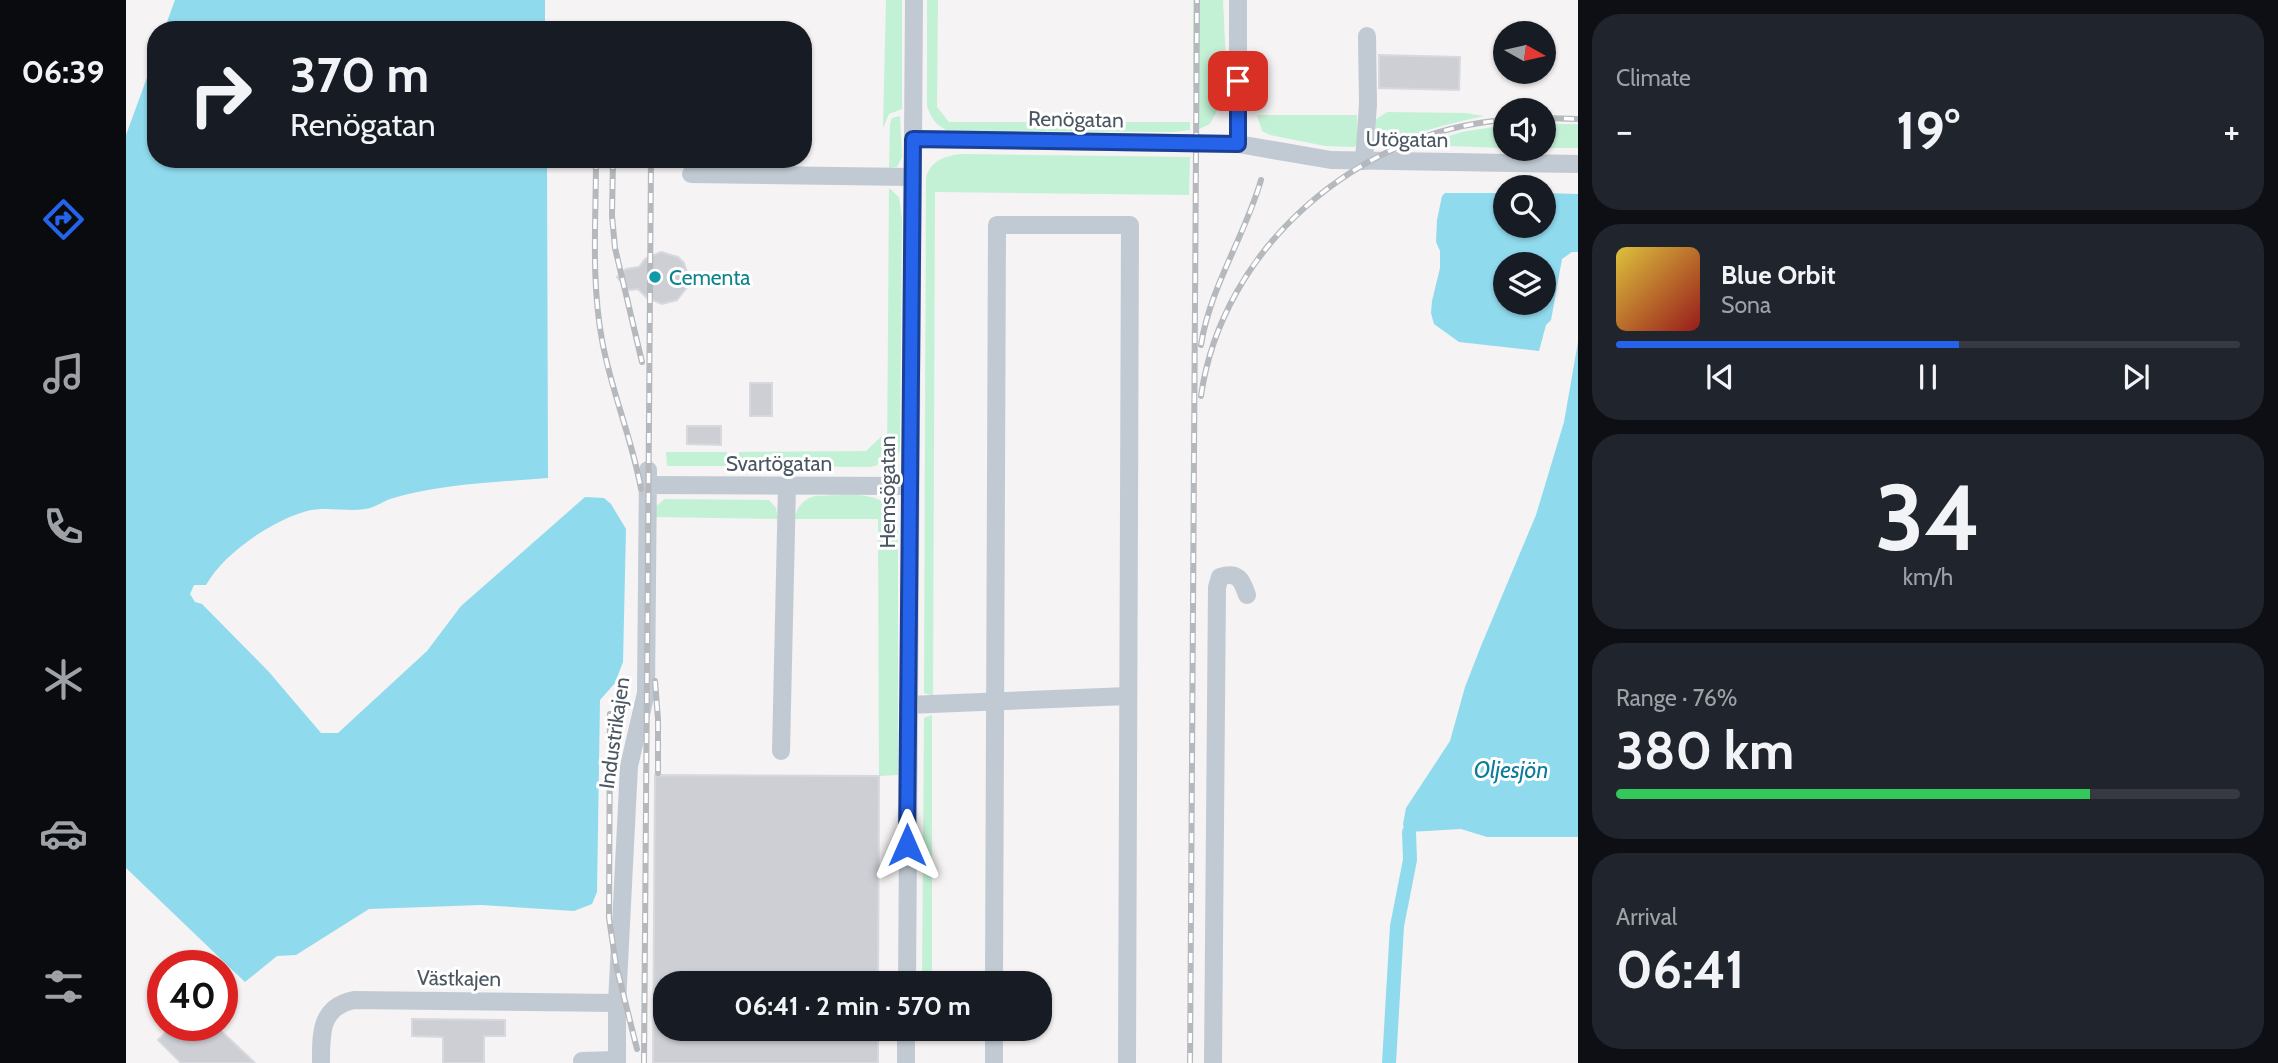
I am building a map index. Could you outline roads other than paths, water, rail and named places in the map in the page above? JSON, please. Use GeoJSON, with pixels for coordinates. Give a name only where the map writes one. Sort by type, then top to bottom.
{"type":"FeatureCollection","features":[{"type":"Feature","properties":{"kind":"street","name":"Hemsögatan"},"geometry":{"type":"LineString","coordinates":[[907,971],[914,0]]}},
{"type":"Feature","properties":{"kind":"street"},"geometry":{"type":"LineString","coordinates":[[1238,0],[1238,144]]}},
{"type":"Feature","properties":{"kind":"street"},"geometry":{"type":"LineString","coordinates":[[1364,161],[1368,104],[1367,36]]}},
{"type":"Feature","properties":{"kind":"street","name":"Renögatan"},"geometry":{"type":"LineString","coordinates":[[913,139],[1238,144]]}},
{"type":"Feature","properties":{"kind":"street","name":"Utögatan"},"geometry":{"type":"LineString","coordinates":[[1238,144],[1331,160],[1578,164]]}},
{"type":"Feature","properties":{"kind":"street"},"geometry":{"type":"LineString","coordinates":[[691,174],[912,177]]}},
{"type":"Feature","properties":{"kind":"street"},"geometry":{"type":"LineString","coordinates":[[994,971],[997,225],[1130,225],[1127,1063]]}},
{"type":"Feature","properties":{"kind":"street","name":"Svartögatan"},"geometry":{"type":"LineString","coordinates":[[648,477],[787,486],[910,486]]}},
{"type":"Feature","properties":{"kind":"street","name":"Industrikajen"},"geometry":{"type":"LineString","coordinates":[[617,1062],[617,1003],[629,766],[646,693],[648,477]]}},
{"type":"Feature","properties":{"kind":"street"},"geometry":{"type":"LineString","coordinates":[[780,751],[787,486]]}},
{"type":"Feature","properties":{"kind":"street"},"geometry":{"type":"LineString","coordinates":[[1213,1063],[1217,587],[1220,577],[1236,575],[1242,581],[1247,595]]}},
{"type":"Feature","properties":{"kind":"street"},"geometry":{"type":"LineString","coordinates":[[908,705],[994,704],[1128,696]]}},
{"type":"Feature","properties":{"kind":"street","name":"Västkajen"},"geometry":{"type":"LineString","coordinates":[[321,1063],[321,1037],[325,1022],[331,1011],[340,1003],[354,1000],[617,1003]]}},
{"type":"Feature","properties":{"kind":"street"},"geometry":{"type":"LineString","coordinates":[[906,1041],[906,1063]]}},
{"type":"Feature","properties":{"kind":"street"},"geometry":{"type":"LineString","coordinates":[[993,1041],[993,1063]]}},
{"type":"Feature","properties":{"kind":"street"},"geometry":{"type":"LineString","coordinates":[[582,1061],[617,1062]]}},
{"type":"Feature","properties":{"kind":"water"},"geometry":{"type":"Polygon","coordinates":[[[175,0],[545,0],[545,21],[167,21],[175,0]]]}},
{"type":"Feature","properties":{"kind":"water"},"geometry":{"type":"Polygon","coordinates":[[[147,78],[147,168],[547,168],[548,478],[428,490],[390,499],[365,509],[307,511],[264,530],[224,561],[206,585],[194,585],[190,594],[195,602],[202,604],[269,672],[321,733],[338,733],[427,651],[461,606],[585,497],[604,498],[611,504],[626,529],[623,662],[615,683],[600,700],[597,892],[592,904],[574,911],[481,905],[369,909],[296,955],[277,956],[245,982],[238,975],[238,950],[212,950],[126,868],[126,135],[147,78]]]}},
{"type":"Feature","properties":{"kind":"water"},"geometry":{"type":"Polygon","coordinates":[[[1445,193],[1493,193],[1493,238],[1556,238],[1556,193],[1578,194],[1578,252],[1572,252],[1562,259],[1556,292],[1556,252],[1493,252],[1493,315],[1552,315],[1546,325],[1539,351],[1459,342],[1434,324],[1432,301],[1440,268],[1440,251],[1436,242],[1437,220],[1445,193]]]}},
{"type":"Feature","properties":{"kind":"water","name":"Oljesjön"},"geometry":{"type":"Polygon","coordinates":[[[1578,342],[1578,837],[1487,837],[1461,829],[1409,832],[1404,829],[1403,824],[1406,808],[1450,741],[1465,687],[1536,515],[1564,422],[1578,342]]]}},
{"type":"Feature","properties":{"kind":"waterway"},"geometry":{"type":"LineString","coordinates":[[1389,1063],[1397,926],[1410,860],[1409,832]]}},
{"type":"Feature","properties":{"kind":"railway"},"geometry":{"type":"LineString","coordinates":[[1190,1063],[1197,0]]}},
{"type":"Feature","properties":{"kind":"railway"},"geometry":{"type":"LineString","coordinates":[[1556,118],[1578,119]]}},
{"type":"Feature","properties":{"kind":"railway"},"geometry":{"type":"LineString","coordinates":[[1201,396],[1214,342],[1237,292],[1268,247],[1306,207],[1350,173],[1398,147],[1451,129],[1493,122]]}},
{"type":"Feature","properties":{"kind":"railway"},"geometry":{"type":"LineString","coordinates":[[596,168],[595,250],[599,318],[606,359],[641,489]]}},
{"type":"Feature","properties":{"kind":"railway"},"geometry":{"type":"LineString","coordinates":[[613,168],[612,216],[615,248],[642,362]]}},
{"type":"Feature","properties":{"kind":"railway"},"geometry":{"type":"LineString","coordinates":[[644,1063],[651,168]]}},
{"type":"Feature","properties":{"kind":"railway"},"geometry":{"type":"LineString","coordinates":[[1201,345],[1212,303],[1261,180]]}},
{"type":"Feature","properties":{"kind":"railway"},"geometry":{"type":"LineString","coordinates":[[655,681],[658,773]]}},
{"type":"Feature","properties":{"kind":"railway"},"geometry":{"type":"LineString","coordinates":[[610,714],[609,918],[616,965],[637,1049]]}},
{"type":"Feature","properties":{"kind":"place","name":"Cementa"},"geometry":{"type":"Point","coordinates":[655,277]}}]}
